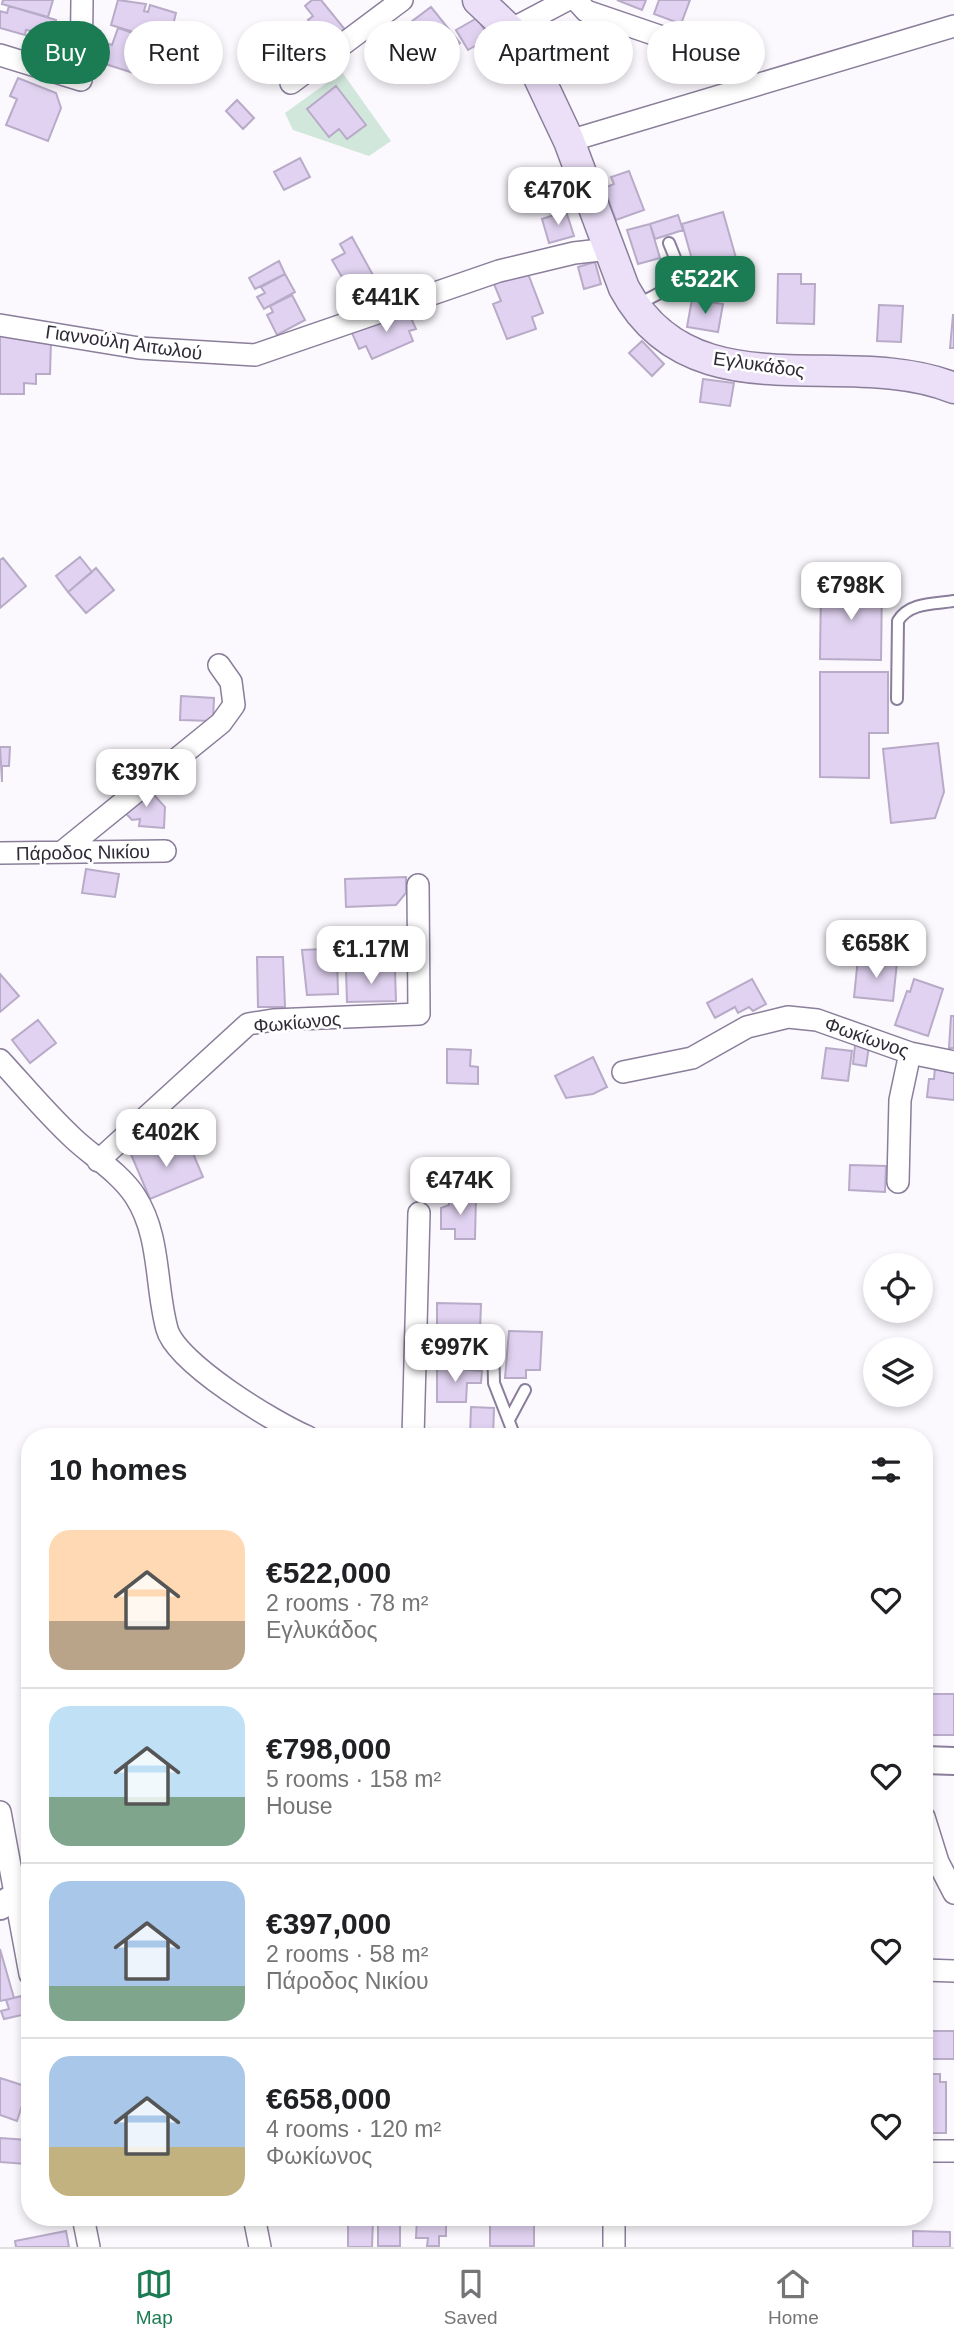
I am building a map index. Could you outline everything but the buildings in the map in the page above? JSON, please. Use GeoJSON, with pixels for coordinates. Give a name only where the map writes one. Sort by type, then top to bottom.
{"type":"FeatureCollection","features":[{"type":"Feature","properties":{"kind":"main road","name":"Εγλυκάδος"},"geometry":{"type":"LineString","coordinates":[[478,0],[500,21]]}},
{"type":"Feature","properties":{"kind":"main road","name":"Εγλυκάδος"},"geometry":{"type":"LineString","coordinates":[[542,84],[569,141],[609,249],[635,306],[669,342],[717,361],[791,371],[898,375],[954,388]]}},
{"type":"Feature","properties":{"kind":"street"},"geometry":{"type":"LineString","coordinates":[[0,55],[81,80],[82,0]]}},
{"type":"Feature","properties":{"kind":"street"},"geometry":{"type":"LineString","coordinates":[[350,39],[402,0]]}},
{"type":"Feature","properties":{"kind":"street"},"geometry":{"type":"LineString","coordinates":[[527,21],[568,0]]}},
{"type":"Feature","properties":{"kind":"street"},"geometry":{"type":"LineString","coordinates":[[576,0],[586,11],[647,32]]}},
{"type":"Feature","properties":{"kind":"street"},"geometry":{"type":"LineString","coordinates":[[569,141],[954,26]]}},
{"type":"Feature","properties":{"kind":"street","name":"Γιαννούλη Αιτωλού"},"geometry":{"type":"LineString","coordinates":[[0,325],[139,348],[255,355],[499,271],[574,253],[609,249]]}},
{"type":"Feature","properties":{"kind":"street"},"geometry":{"type":"LineString","coordinates":[[62,852],[221,723],[234,705],[231,682],[219,665]]}},
{"type":"Feature","properties":{"kind":"street","name":"Πάροδος Νικίου"},"geometry":{"type":"LineString","coordinates":[[0,853],[165,851]]}},
{"type":"Feature","properties":{"kind":"street","name":"Φωκίωνος"},"geometry":{"type":"LineString","coordinates":[[98,1161],[248,1024],[273,1020],[419,1014],[418,885]]}},
{"type":"Feature","properties":{"kind":"street","name":"Φωκίωνος"},"geometry":{"type":"LineString","coordinates":[[623,1072],[692,1058],[747,1027],[788,1017],[826,1023],[910,1053],[954,1062]]}},
{"type":"Feature","properties":{"kind":"street"},"geometry":{"type":"LineString","coordinates":[[898,1182],[900,1100],[910,1053]]}},
{"type":"Feature","properties":{"kind":"street"},"geometry":{"type":"LineString","coordinates":[[0,1060],[55,1121],[131,1191],[145,1216],[154,1247],[166,1326],[175,1346],[197,1367],[266,1415],[291,1428]]}},
{"type":"Feature","properties":{"kind":"street"},"geometry":{"type":"LineString","coordinates":[[413,1428],[419,1213]]}},
{"type":"Feature","properties":{"kind":"street"},"geometry":{"type":"LineString","coordinates":[[933,1760],[954,1761]]}},
{"type":"Feature","properties":{"kind":"street"},"geometry":{"type":"LineString","coordinates":[[0,1812],[21,1928]]}},
{"type":"Feature","properties":{"kind":"street"},"geometry":{"type":"LineString","coordinates":[[933,1849],[954,1893]]}},
{"type":"Feature","properties":{"kind":"street"},"geometry":{"type":"LineString","coordinates":[[933,1970],[954,1970]]}},
{"type":"Feature","properties":{"kind":"street"},"geometry":{"type":"LineString","coordinates":[[933,2151],[954,2151]]}},
{"type":"Feature","properties":{"kind":"street"},"geometry":{"type":"LineString","coordinates":[[85,2226],[89,2247]]}},
{"type":"Feature","properties":{"kind":"street"},"geometry":{"type":"LineString","coordinates":[[260,2226],[260,2247]]}},
{"type":"Feature","properties":{"kind":"street"},"geometry":{"type":"LineString","coordinates":[[614,2226],[614,2247]]}},
{"type":"Feature","properties":{"kind":"lane"},"geometry":{"type":"LineString","coordinates":[[635,306],[684,280],[669,243]]}},
{"type":"Feature","properties":{"kind":"lane"},"geometry":{"type":"LineString","coordinates":[[897,699],[898,621],[903,612],[914,607],[954,601]]}},
{"type":"Feature","properties":{"kind":"lane"},"geometry":{"type":"LineString","coordinates":[[493,1341],[494,1383],[513,1428]]}},
{"type":"Feature","properties":{"kind":"lane"},"geometry":{"type":"LineString","coordinates":[[510,1418],[525,1390]]}},
{"type":"Feature","properties":{"kind":"green space"},"geometry":{"type":"Polygon","coordinates":[[[350,83],[391,141],[369,156],[293,130],[285,113],[325,84],[350,83]]]}}]}
